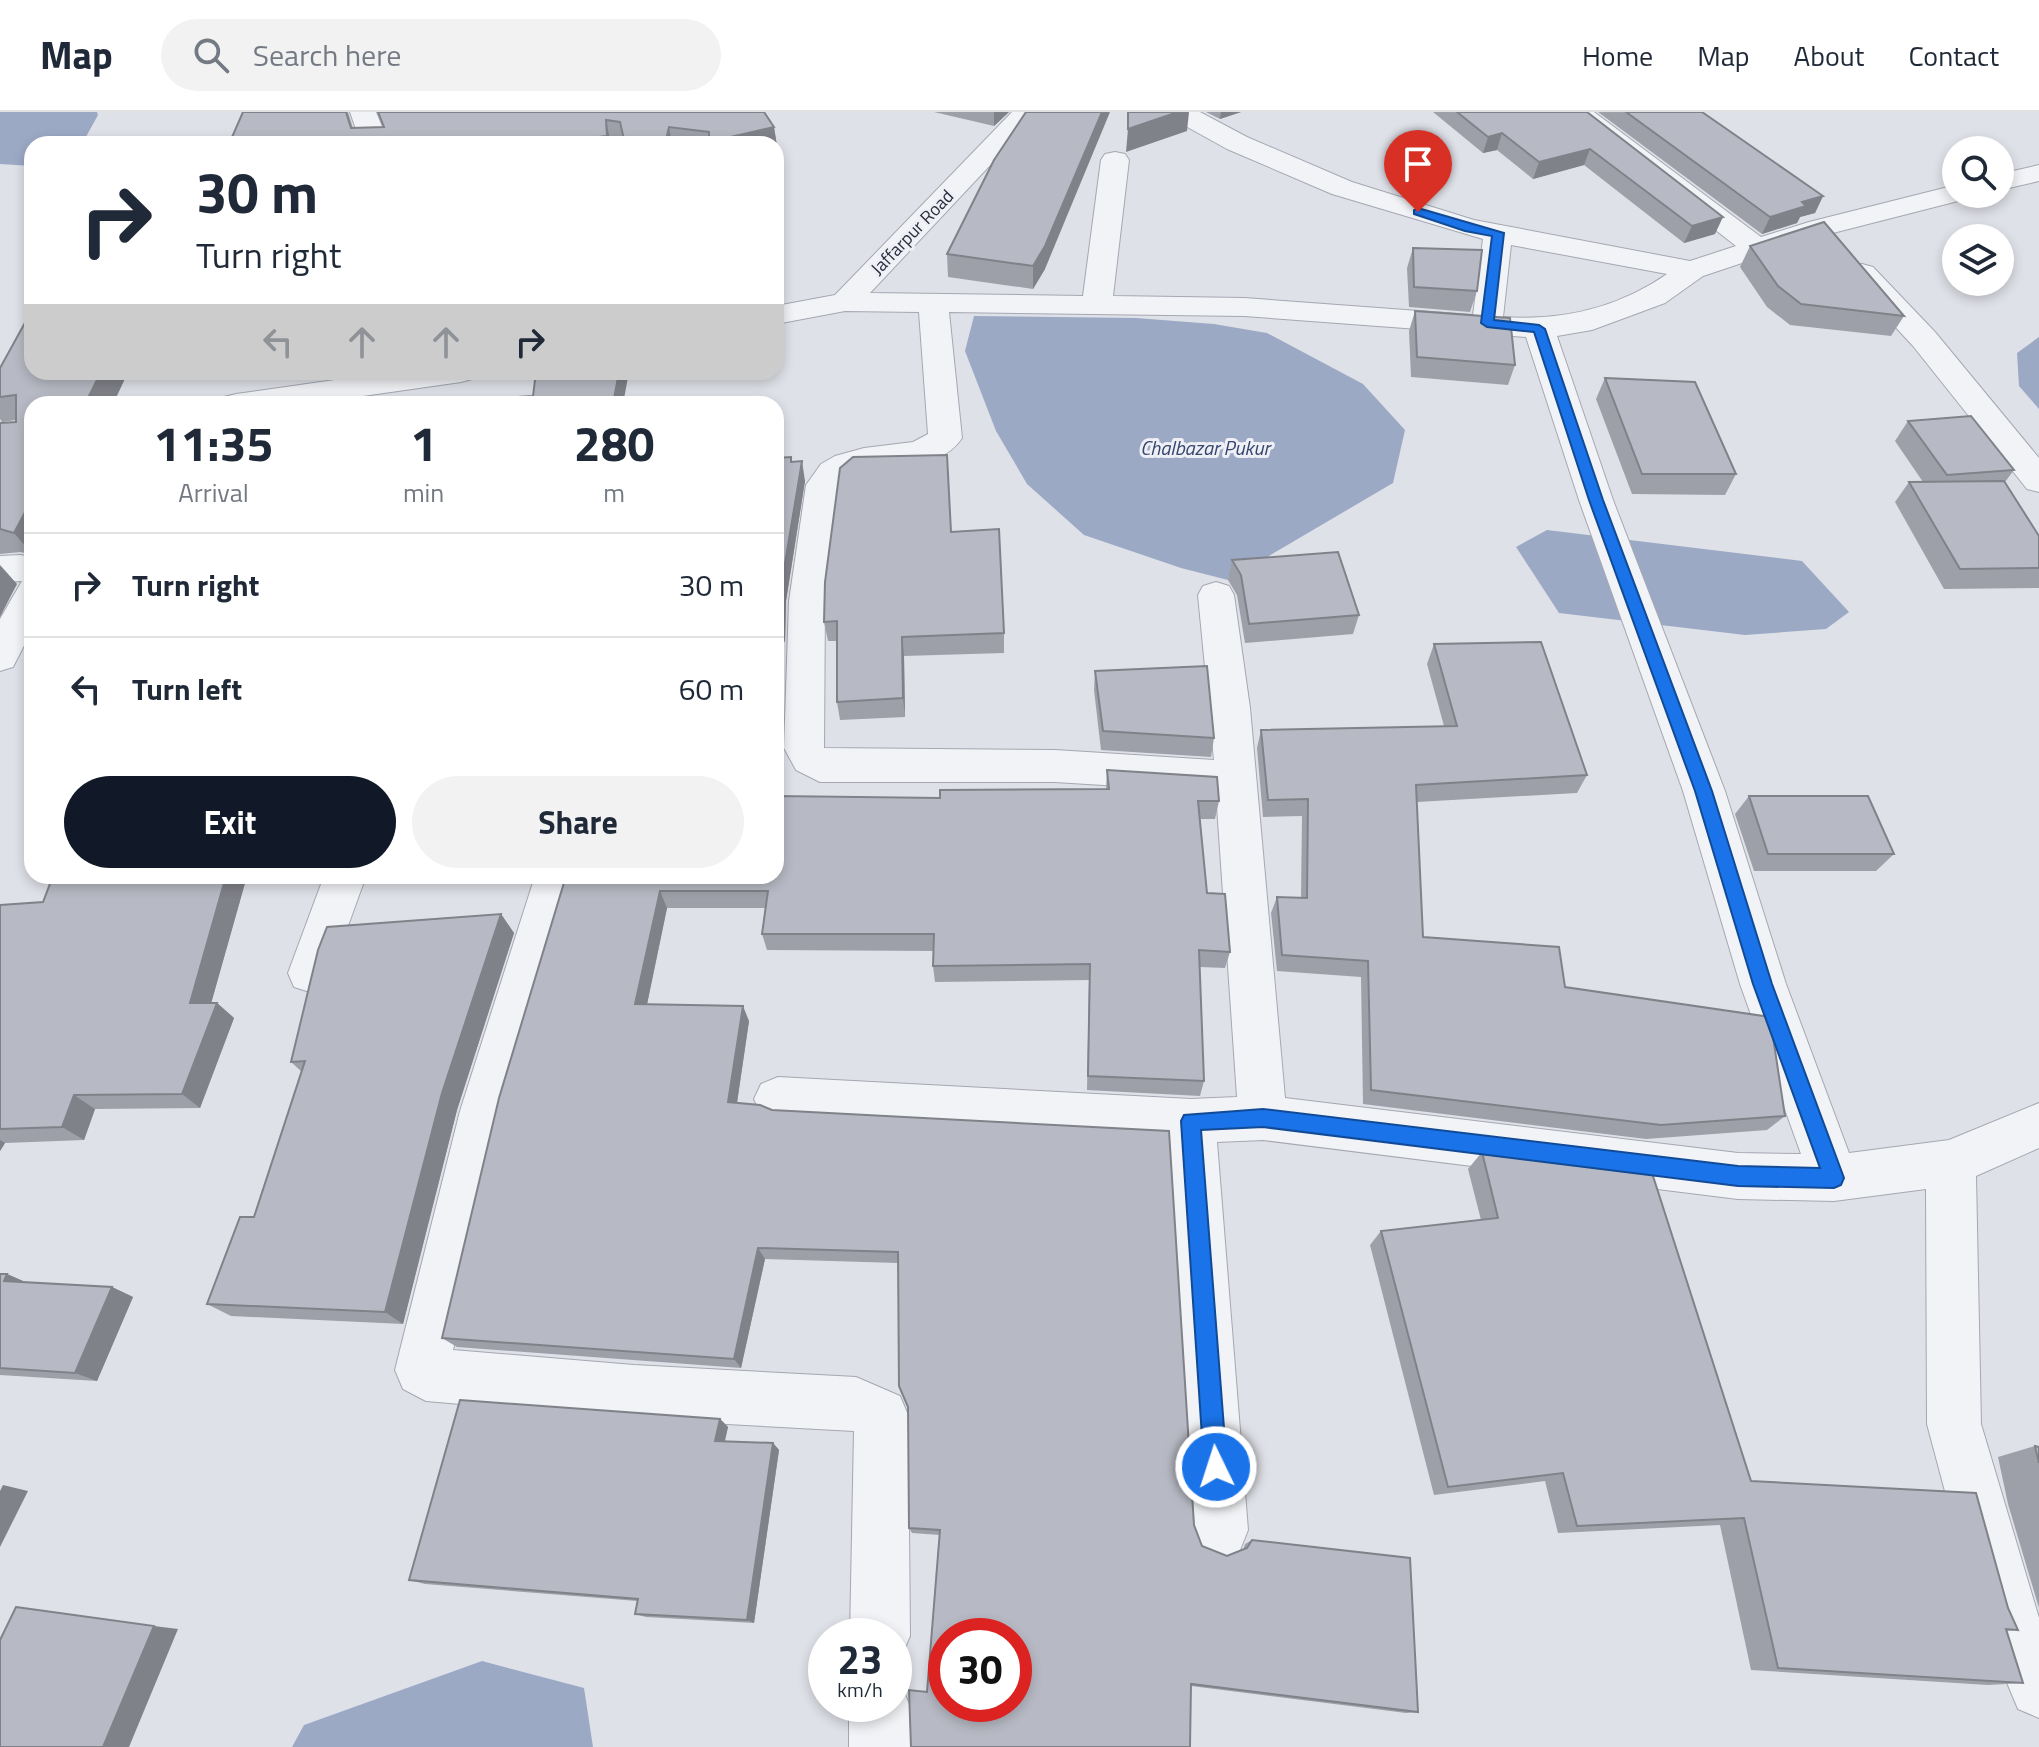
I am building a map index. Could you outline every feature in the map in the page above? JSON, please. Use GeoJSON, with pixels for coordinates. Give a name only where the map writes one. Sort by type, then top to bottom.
{"type":"FeatureCollection","features":[{"type":"Feature","properties":{"kind":"street"},"geometry":{"type":"LineString","coordinates":[[363,112],[372,136]]}},
{"type":"Feature","properties":{"kind":"street","name":"Jaffarpur Road"},"geometry":{"type":"LineString","coordinates":[[845,302],[1027,112]]}},
{"type":"Feature","properties":{"kind":"street"},"geometry":{"type":"LineString","coordinates":[[1180,112],[1237,143],[1342,188],[1469,228],[1692,270]]}},
{"type":"Feature","properties":{"kind":"street"},"geometry":{"type":"LineString","coordinates":[[1577,112],[1758,249]]}},
{"type":"Feature","properties":{"kind":"street"},"geometry":{"type":"LineString","coordinates":[[1097,307],[1115,160]]}},
{"type":"Feature","properties":{"kind":"street"},"geometry":{"type":"LineString","coordinates":[[2014,179],[2039,173]]}},
{"type":"Feature","properties":{"kind":"street"},"geometry":{"type":"LineString","coordinates":[[784,313],[845,302],[1244,307],[1539,329],[1581,323],[1654,297],[1692,270],[1819,228],[1942,197]]}},
{"type":"Feature","properties":{"kind":"street"},"geometry":{"type":"LineString","coordinates":[[1819,228],[1924,339],[2039,481]]}},
{"type":"Feature","properties":{"kind":"street"},"geometry":{"type":"LineString","coordinates":[[1487,323],[1498,233]]}},
{"type":"Feature","properties":{"kind":"street"},"geometry":{"type":"LineString","coordinates":[[933,302],[945,438],[939,445],[925,449],[843,464],[830,472],[823,485],[807,601],[804,748],[810,759],[820,766],[1055,766],[1236,777]]}},
{"type":"Feature","properties":{"kind":"street"},"geometry":{"type":"LineString","coordinates":[[1539,329],[1596,500],[1704,791],[1763,984],[1834,1178]]}},
{"type":"Feature","properties":{"kind":"street"},"geometry":{"type":"LineString","coordinates":[[271,396],[333,382],[392,392],[433,380]]}},
{"type":"Feature","properties":{"kind":"street"},"geometry":{"type":"LineString","coordinates":[[0,569],[24,569]]}},
{"type":"Feature","properties":{"kind":"street"},"geometry":{"type":"LineString","coordinates":[[1216,595],[1236,777],[1263,1118]]}},
{"type":"Feature","properties":{"kind":"street"},"geometry":{"type":"LineString","coordinates":[[0,657],[24,608]]}},
{"type":"Feature","properties":{"kind":"street"},"geometry":{"type":"LineString","coordinates":[[310,973],[342,884]]}},
{"type":"Feature","properties":{"kind":"street"},"geometry":{"type":"LineString","coordinates":[[554,884],[484,1111],[422,1370],[426,1374],[634,1392],[856,1404],[881,1415],[880,1618]]}},
{"type":"Feature","properties":{"kind":"street"},"geometry":{"type":"LineString","coordinates":[[778,1099],[1191,1121],[1263,1118],[1738,1176],[1834,1178],[1951,1163],[2039,1125]]}},
{"type":"Feature","properties":{"kind":"street"},"geometry":{"type":"LineString","coordinates":[[1191,1121],[1220,1530]]}},
{"type":"Feature","properties":{"kind":"street"},"geometry":{"type":"LineString","coordinates":[[1951,1163],[1954,1424],[2006,1611],[2039,1688]]}},
{"type":"Feature","properties":{"kind":"street"},"geometry":{"type":"LineString","coordinates":[[879,1722],[880,1747]]}},
{"type":"Feature","properties":{"kind":"water"},"geometry":{"type":"Polygon","coordinates":[[[0,112],[97,112],[86,136],[24,136],[24,166],[0,164],[0,112]]]}},
{"type":"Feature","properties":{"kind":"water","name":"Chalbazar Pukur"},"geometry":{"type":"Polygon","coordinates":[[[974,316],[1136,318],[1214,324],[1267,333],[1363,384],[1405,430],[1393,483],[1228,580],[1181,568],[1084,535],[1027,484],[996,431],[965,351],[974,316]]]}},
{"type":"Feature","properties":{"kind":"water"},"geometry":{"type":"Polygon","coordinates":[[[2039,337],[2039,409],[2019,386],[2017,353],[2039,337]]]}},
{"type":"Feature","properties":{"kind":"water"},"geometry":{"type":"Polygon","coordinates":[[[1547,530],[1802,561],[1849,612],[1826,629],[1745,635],[1559,613],[1516,547],[1547,530]]]}},
{"type":"Feature","properties":{"kind":"water"},"geometry":{"type":"Polygon","coordinates":[[[482,1661],[584,1688],[593,1747],[292,1747],[304,1725],[482,1661]]]}},
{"type":"Feature","properties":{"kind":"building"},"geometry":{"type":"Polygon","coordinates":[[[243,112],[346,112],[351,128],[384,127],[378,112],[764,112],[774,127],[735,136],[709,136],[709,132],[669,127],[667,136],[623,136],[620,122],[606,120],[607,136],[232,136],[243,112]]]}},
{"type":"Feature","properties":{"kind":"building"},"geometry":{"type":"Polygon","coordinates":[[[1026,112],[1102,112],[1045,246],[1033,266],[947,254],[994,160],[1026,112]]]}},
{"type":"Feature","properties":{"kind":"building"},"geometry":{"type":"Polygon","coordinates":[[[1128,112],[1178,112],[1128,129],[1128,112]]]}},
{"type":"Feature","properties":{"kind":"building"},"geometry":{"type":"Polygon","coordinates":[[[1457,112],[1587,112],[1723,217],[1692,226],[1590,149],[1539,162],[1502,133],[1488,137],[1457,112]]]}},
{"type":"Feature","properties":{"kind":"building"},"geometry":{"type":"Polygon","coordinates":[[[1626,112],[1702,112],[1823,196],[1802,202],[1806,206],[1770,217],[1626,112]]]}},
{"type":"Feature","properties":{"kind":"building"},"geometry":{"type":"Polygon","coordinates":[[[1824,222],[1904,316],[1801,304],[1778,286],[1750,246],[1824,222]]]}},
{"type":"Feature","properties":{"kind":"building"},"geometry":{"type":"Polygon","coordinates":[[[1413,248],[1482,250],[1477,291],[1414,287],[1413,248]]]}},
{"type":"Feature","properties":{"kind":"building"},"geometry":{"type":"Polygon","coordinates":[[[1415,311],[1510,318],[1515,365],[1417,357],[1415,311]]]}},
{"type":"Feature","properties":{"kind":"building"},"geometry":{"type":"Polygon","coordinates":[[[24,324],[24,380],[97,380],[89,396],[24,396],[24,514],[14,533],[0,529],[0,423],[16,422],[16,395],[0,397],[0,368],[24,324]]]}},
{"type":"Feature","properties":{"kind":"building"},"geometry":{"type":"Polygon","coordinates":[[[1605,378],[1695,382],[1736,474],[1642,474],[1605,378]]]}},
{"type":"Feature","properties":{"kind":"building"},"geometry":{"type":"Polygon","coordinates":[[[535,380],[618,380],[614,396],[533,396],[535,380]]]}},
{"type":"Feature","properties":{"kind":"building"},"geometry":{"type":"Polygon","coordinates":[[[1971,416],[2014,470],[1947,475],[1908,421],[1971,416]]]}},
{"type":"Feature","properties":{"kind":"building"},"geometry":{"type":"Polygon","coordinates":[[[947,455],[951,532],[999,529],[1004,633],[902,637],[903,698],[837,702],[837,621],[824,622],[825,582],[840,468],[853,457],[947,455]]]}},
{"type":"Feature","properties":{"kind":"building"},"geometry":{"type":"Polygon","coordinates":[[[784,457],[791,457],[791,462],[802,461],[784,569],[784,457]]]}},
{"type":"Feature","properties":{"kind":"building"},"geometry":{"type":"Polygon","coordinates":[[[2004,481],[2039,536],[2039,568],[1960,569],[1909,482],[2004,481]]]}},
{"type":"Feature","properties":{"kind":"building"},"geometry":{"type":"Polygon","coordinates":[[[1338,552],[1359,615],[1249,624],[1241,575],[1232,560],[1338,552]]]}},
{"type":"Feature","properties":{"kind":"building"},"geometry":{"type":"Polygon","coordinates":[[[1541,642],[1587,775],[1416,785],[1423,937],[1559,947],[1565,987],[1770,1017],[1785,1116],[1661,1125],[1371,1090],[1368,961],[1282,955],[1277,897],[1307,898],[1308,799],[1268,800],[1261,730],[1457,726],[1434,644],[1541,642]]]}},
{"type":"Feature","properties":{"kind":"building"},"geometry":{"type":"Polygon","coordinates":[[[1207,666],[1214,738],[1103,731],[1095,671],[1207,666]]]}},
{"type":"Feature","properties":{"kind":"building"},"geometry":{"type":"Polygon","coordinates":[[[1107,770],[1217,777],[1219,801],[1198,801],[1207,893],[1225,894],[1230,952],[1199,950],[1204,1081],[1088,1076],[1090,964],[933,966],[934,934],[762,934],[768,891],[660,891],[635,1004],[743,1006],[728,1102],[760,1105],[772,1110],[1169,1131],[1194,1525],[1202,1546],[1227,1556],[1247,1548],[1252,1540],[1410,1558],[1418,1712],[1191,1684],[1190,1747],[911,1747],[912,1690],[927,1692],[928,1680],[928,1722],[1032,1722],[1032,1618],[933,1618],[940,1530],[909,1528],[908,1407],[899,1386],[898,1252],[758,1248],[734,1359],[442,1338],[499,1098],[564,884],[784,884],[784,796],[940,798],[940,790],[1109,789],[1107,770]]]}},
{"type":"Feature","properties":{"kind":"building"},"geometry":{"type":"Polygon","coordinates":[[[1749,796],[1868,796],[1894,854],[1768,854],[1749,796]]]}},
{"type":"Feature","properties":{"kind":"building"},"geometry":{"type":"Polygon","coordinates":[[[50,884],[224,884],[190,1003],[217,1003],[182,1094],[74,1095],[62,1127],[0,1129],[0,905],[43,902],[50,884]]]}},
{"type":"Feature","properties":{"kind":"building"},"geometry":{"type":"Polygon","coordinates":[[[501,914],[442,1093],[385,1312],[207,1304],[240,1217],[254,1217],[305,1061],[291,1062],[318,950],[327,927],[501,914]]]}},
{"type":"Feature","properties":{"kind":"building"},"geometry":{"type":"Polygon","coordinates":[[[1482,1152],[1652,1173],[1751,1481],[1976,1493],[2008,1608],[2018,1630],[2006,1629],[2023,1683],[1778,1668],[1744,1518],[1577,1526],[1563,1473],[1448,1487],[1381,1231],[1498,1218],[1482,1152]]]}},
{"type":"Feature","properties":{"kind":"building"},"geometry":{"type":"Polygon","coordinates":[[[0,1274],[7,1274],[4,1281],[112,1287],[75,1373],[0,1368],[0,1274]]]}},
{"type":"Feature","properties":{"kind":"building"},"geometry":{"type":"Polygon","coordinates":[[[460,1400],[720,1419],[715,1441],[773,1443],[747,1620],[635,1614],[638,1599],[409,1580],[460,1400]]]}},
{"type":"Feature","properties":{"kind":"building"},"geometry":{"type":"Polygon","coordinates":[[[16,1607],[154,1626],[103,1747],[0,1747],[0,1640],[16,1607]]]}},
{"type":"Feature","properties":{"kind":"route"},"geometry":{"type":"LineString","coordinates":[[1216,1467],[1191,1121],[1263,1118],[1738,1176],[1834,1178],[1763,984],[1704,791],[1596,500],[1539,329],[1487,323],[1498,233],[1469,228],[1418,212]]}}]}
